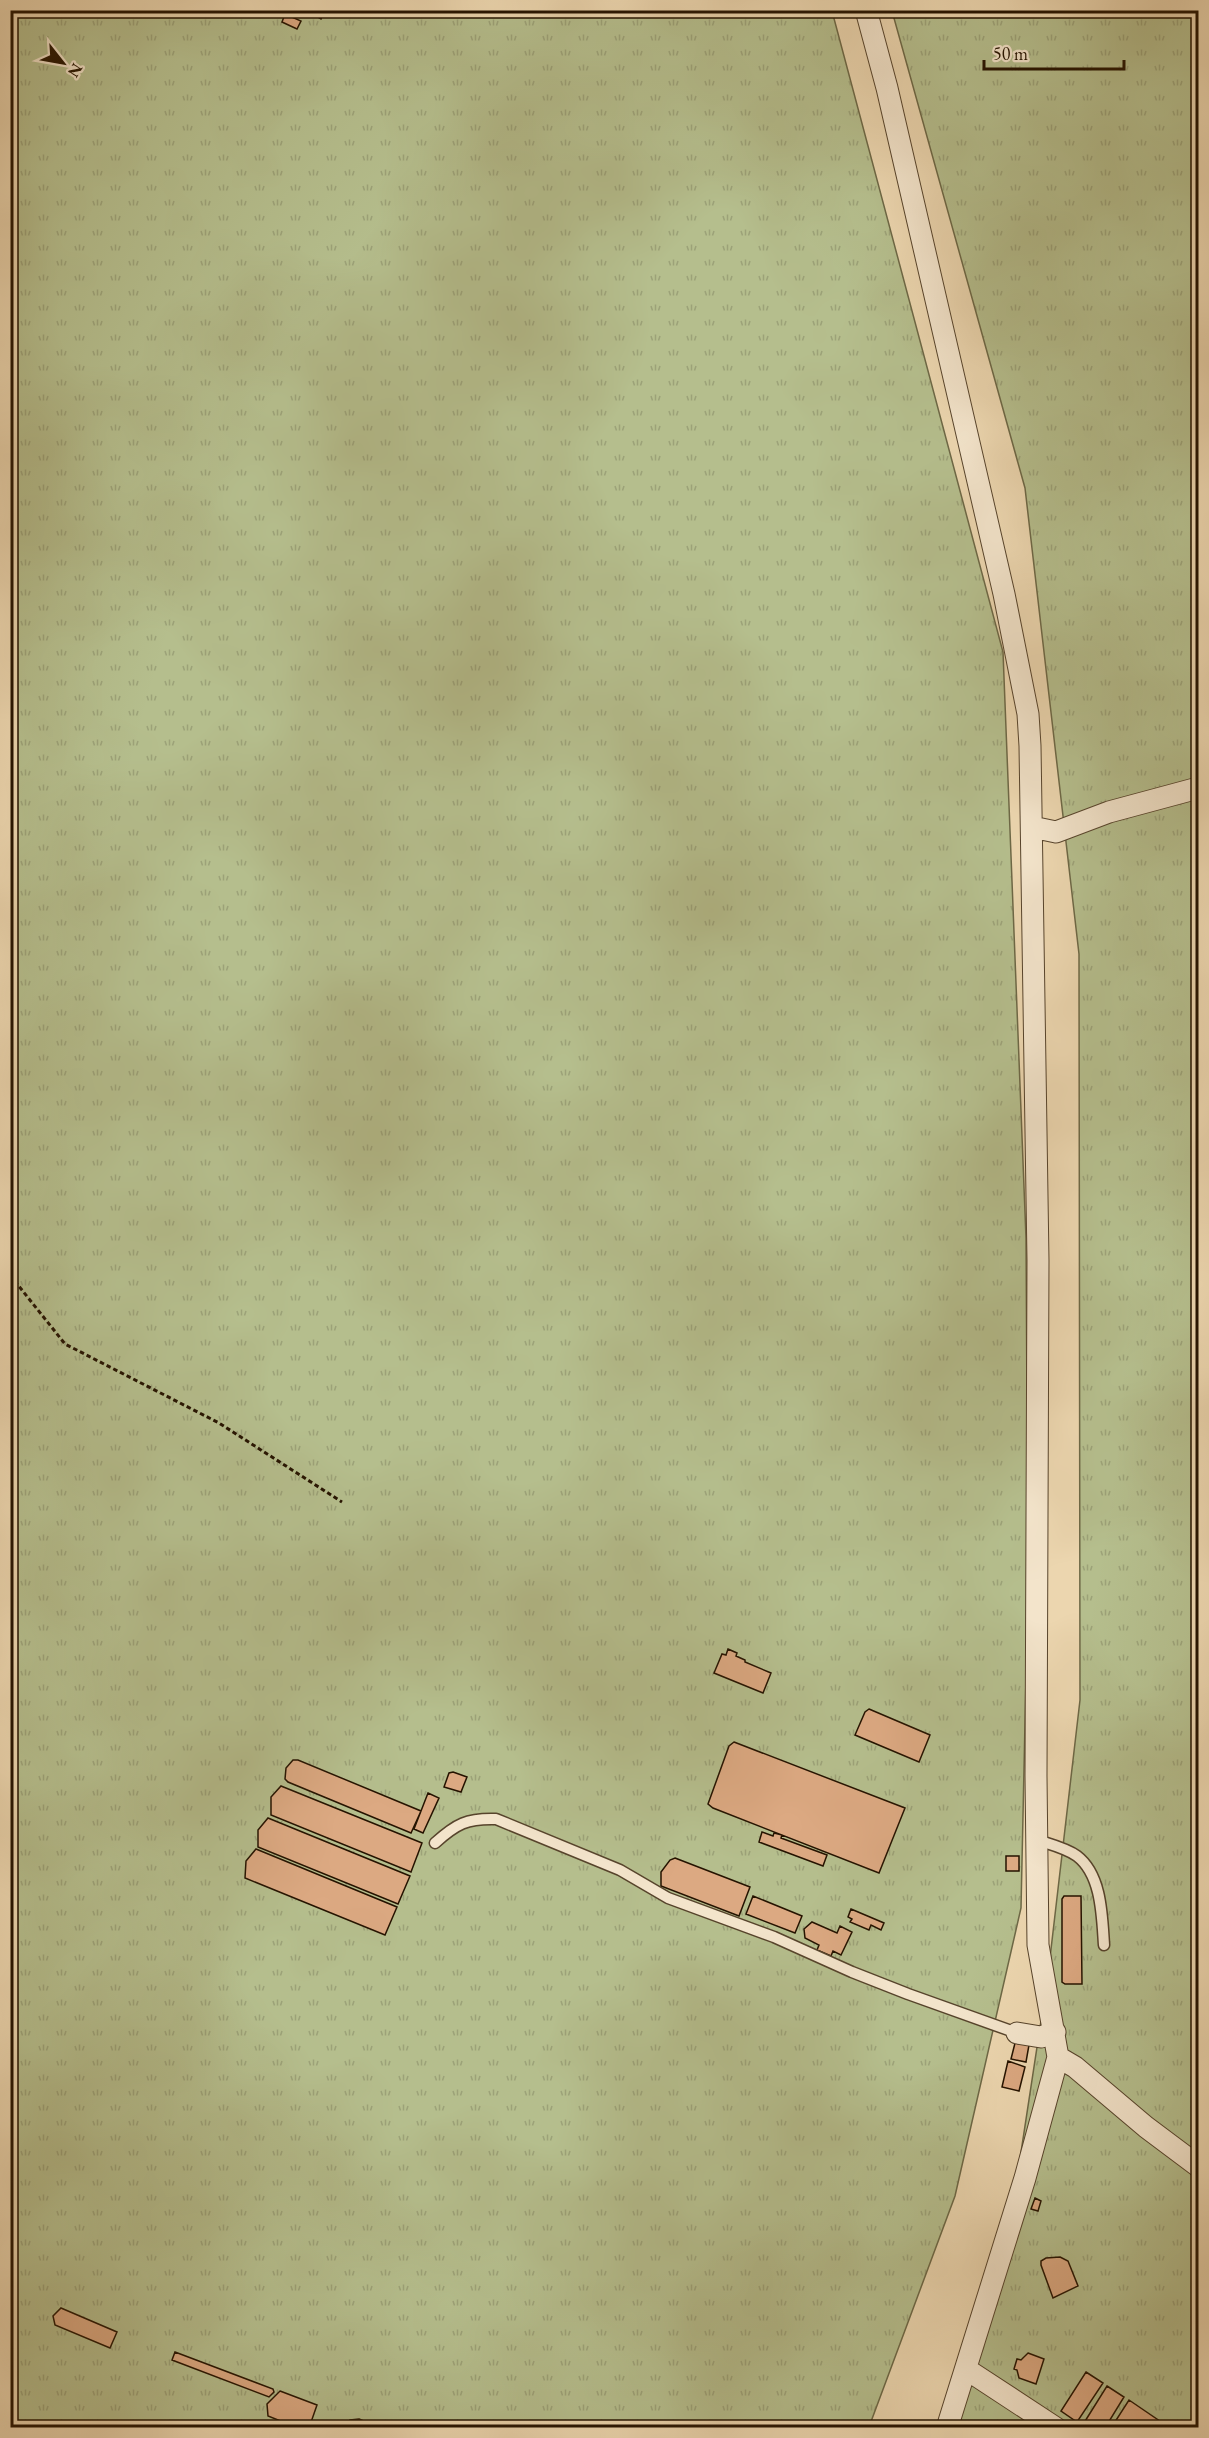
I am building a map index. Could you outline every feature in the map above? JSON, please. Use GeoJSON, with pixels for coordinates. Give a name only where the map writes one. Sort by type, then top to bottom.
{"type":"FeatureCollection","features":[{"type":"Feature","properties":{"kind":"street"},"geometry":{"type":"LineString","coordinates":[[866,10],[889,99],[1004,594],[1028,714],[1032,826],[1038,1260],[1038,1945],[1058,2057],[1025,2178],[947,2427]]}},
{"type":"Feature","properties":{"kind":"street"},"geometry":{"type":"LineString","coordinates":[[1032,826],[1056,832],[1109,812],[1198,788]]}},
{"type":"Feature","properties":{"kind":"street"},"geometry":{"type":"LineString","coordinates":[[1017,2033],[1041,2037],[1055,2032]]}},
{"type":"Feature","properties":{"kind":"street"},"geometry":{"type":"LineString","coordinates":[[1058,2057],[1075,2067],[1146,2127],[1198,2166]]}},
{"type":"Feature","properties":{"kind":"street"},"geometry":{"type":"LineString","coordinates":[[966,2369],[1056,2427]]}},
{"type":"Feature","properties":{"kind":"lane"},"geometry":{"type":"LineString","coordinates":[[435,1843],[452,1828],[474,1818],[496,1819],[620,1870],[668,1898],[774,1937],[908,1994],[1017,2033]]}},
{"type":"Feature","properties":{"kind":"lane"},"geometry":{"type":"LineString","coordinates":[[1037,1840],[1076,1856],[1089,1870],[1098,1894],[1104,1945]]}},
{"type":"Feature","properties":{"kind":"path"},"geometry":{"type":"LineString","coordinates":[[10,1275],[65,1344],[219,1423],[342,1502]]}},
{"type":"Feature","properties":{"kind":"green space"},"geometry":{"type":"Polygon","coordinates":[[[11,11],[832,11],[1003,652],[1026,1238],[1028,1584],[1021,1908],[955,2196],[869,2427],[11,2428],[11,11]]]}},
{"type":"Feature","properties":{"kind":"green space"},"geometry":{"type":"Polygon","coordinates":[[[892,11],[1198,11],[1198,2427],[956,2427],[1000,2290],[1048,1975],[1080,1700],[1079,954],[1025,488],[892,11]]]}},
{"type":"Feature","properties":{"kind":"building"},"geometry":{"type":"Polygon","coordinates":[[[319,10],[325,10],[321,19],[316,16],[319,10]]]}},
{"type":"Feature","properties":{"kind":"building"},"geometry":{"type":"Polygon","coordinates":[[[285,14],[301,21],[297,29],[282,22],[285,14]]]}},
{"type":"Feature","properties":{"kind":"building"},"geometry":{"type":"Polygon","coordinates":[[[728,1649],[737,1653],[736,1656],[745,1662],[771,1673],[763,1693],[714,1673],[722,1654],[726,1655],[728,1649]]]}},
{"type":"Feature","properties":{"kind":"building"},"geometry":{"type":"Polygon","coordinates":[[[869,1709],[930,1735],[919,1762],[855,1735],[865,1712],[869,1709]]]}},
{"type":"Feature","properties":{"kind":"building"},"geometry":{"type":"Polygon","coordinates":[[[734,1742],[905,1808],[879,1873],[713,1808],[708,1804],[729,1746],[734,1742]]]}},
{"type":"Feature","properties":{"kind":"building"},"geometry":{"type":"Polygon","coordinates":[[[293,1760],[298,1760],[421,1811],[411,1833],[288,1782],[285,1779],[286,1768],[293,1760]]]}},
{"type":"Feature","properties":{"kind":"building"},"geometry":{"type":"Polygon","coordinates":[[[453,1772],[467,1777],[461,1792],[444,1787],[449,1773],[453,1772]]]}},
{"type":"Feature","properties":{"kind":"building"},"geometry":{"type":"Polygon","coordinates":[[[281,1786],[422,1843],[411,1872],[271,1815],[271,1797],[281,1786]]]}},
{"type":"Feature","properties":{"kind":"building"},"geometry":{"type":"Polygon","coordinates":[[[428,1793],[439,1798],[423,1833],[414,1829],[428,1793]]]}},
{"type":"Feature","properties":{"kind":"building"},"geometry":{"type":"Polygon","coordinates":[[[268,1818],[410,1876],[398,1904],[258,1847],[258,1830],[268,1818]]]}},
{"type":"Feature","properties":{"kind":"building"},"geometry":{"type":"Polygon","coordinates":[[[762,1832],[773,1836],[774,1833],[782,1835],[781,1838],[827,1855],[823,1866],[759,1842],[762,1832]]]}},
{"type":"Feature","properties":{"kind":"building"},"geometry":{"type":"Polygon","coordinates":[[[256,1849],[397,1907],[385,1935],[245,1878],[246,1861],[256,1849]]]}},
{"type":"Feature","properties":{"kind":"building"},"geometry":{"type":"Polygon","coordinates":[[[1006,1856],[1019,1856],[1019,1871],[1006,1871],[1006,1856]]]}},
{"type":"Feature","properties":{"kind":"building"},"geometry":{"type":"Polygon","coordinates":[[[675,1858],[750,1887],[739,1916],[661,1886],[661,1872],[670,1860],[675,1858]]]}},
{"type":"Feature","properties":{"kind":"building"},"geometry":{"type":"Polygon","coordinates":[[[753,1896],[802,1916],[795,1933],[746,1914],[753,1896]]]}},
{"type":"Feature","properties":{"kind":"building"},"geometry":{"type":"Polygon","coordinates":[[[1064,1896],[1081,1896],[1082,1984],[1062,1982],[1062,1899],[1064,1896]]]}},
{"type":"Feature","properties":{"kind":"building"},"geometry":{"type":"Polygon","coordinates":[[[851,1909],[884,1923],[881,1930],[871,1925],[869,1930],[850,1922],[852,1919],[848,1917],[851,1909]]]}},
{"type":"Feature","properties":{"kind":"building"},"geometry":{"type":"Polygon","coordinates":[[[812,1922],[837,1933],[840,1926],[852,1932],[841,1955],[833,1951],[831,1956],[817,1950],[819,1945],[805,1938],[804,1929],[812,1922]]]}},
{"type":"Feature","properties":{"kind":"building"},"geometry":{"type":"Polygon","coordinates":[[[1015,2043],[1029,2045],[1026,2062],[1011,2059],[1015,2043]]]}},
{"type":"Feature","properties":{"kind":"building"},"geometry":{"type":"Polygon","coordinates":[[[1008,2061],[1025,2067],[1019,2091],[1002,2087],[1008,2061]]]}},
{"type":"Feature","properties":{"kind":"building"},"geometry":{"type":"Polygon","coordinates":[[[1035,2198],[1041,2201],[1038,2211],[1031,2209],[1035,2198]]]}},
{"type":"Feature","properties":{"kind":"building"},"geometry":{"type":"Polygon","coordinates":[[[1060,2257],[1068,2261],[1078,2286],[1053,2298],[1041,2261],[1046,2258],[1060,2257]]]}},
{"type":"Feature","properties":{"kind":"building"},"geometry":{"type":"Polygon","coordinates":[[[61,2308],[117,2332],[110,2348],[55,2325],[53,2316],[61,2308]]]}},
{"type":"Feature","properties":{"kind":"building"},"geometry":{"type":"Polygon","coordinates":[[[175,2352],[273,2389],[274,2392],[269,2397],[172,2360],[175,2352]]]}},
{"type":"Feature","properties":{"kind":"building"},"geometry":{"type":"Polygon","coordinates":[[[1028,2353],[1044,2359],[1036,2384],[1019,2378],[1017,2370],[1014,2369],[1017,2359],[1021,2360],[1028,2353]]]}},
{"type":"Feature","properties":{"kind":"building"},"geometry":{"type":"Polygon","coordinates":[[[1086,2372],[1103,2383],[1077,2422],[1061,2411],[1086,2372]]]}},
{"type":"Feature","properties":{"kind":"building"},"geometry":{"type":"Polygon","coordinates":[[[1107,2386],[1124,2397],[1105,2428],[1084,2428],[1082,2426],[1107,2386]]]}},
{"type":"Feature","properties":{"kind":"building"},"geometry":{"type":"Polygon","coordinates":[[[280,2391],[317,2405],[309,2428],[298,2428],[268,2416],[267,2404],[280,2391]]]}},
{"type":"Feature","properties":{"kind":"building"},"geometry":{"type":"Polygon","coordinates":[[[1129,2400],[1170,2428],[1111,2428],[1129,2400]]]}},
{"type":"Feature","properties":{"kind":"building"},"geometry":{"type":"Polygon","coordinates":[[[359,2419],[380,2428],[341,2428],[350,2420],[359,2419]]]}},
{"type":"Feature","properties":{"kind":"building"},"geometry":{"type":"Polygon","coordinates":[[[277,2420],[296,2428],[274,2428],[277,2420]]]}}]}
